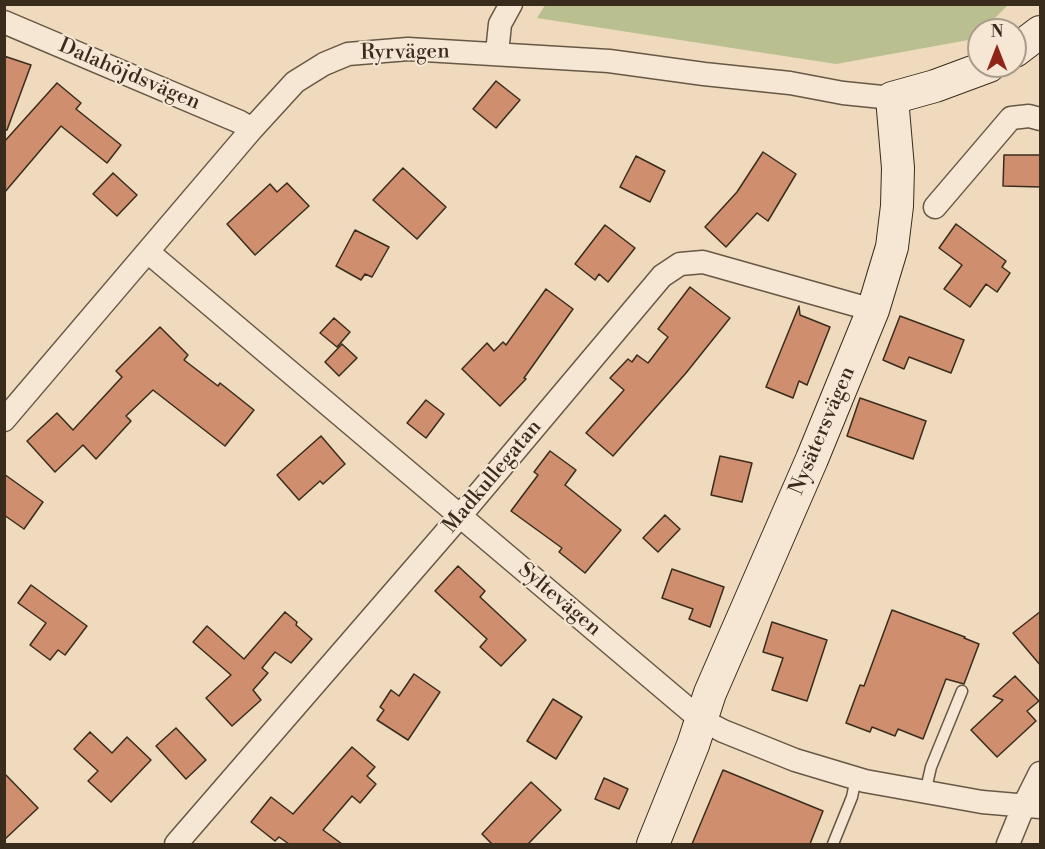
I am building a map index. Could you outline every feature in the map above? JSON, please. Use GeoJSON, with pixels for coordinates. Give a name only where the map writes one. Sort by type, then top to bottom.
{"type":"FeatureCollection","features":[{"type":"Feature","properties":{"kind":"street"},"geometry":{"type":"LineString","coordinates":[[497,53],[500,24],[511,4]]}},
{"type":"Feature","properties":{"kind":"street","name":"Dalahöjdsvägen"},"geometry":{"type":"LineString","coordinates":[[4,22],[252,129]]}},
{"type":"Feature","properties":{"kind":"street"},"geometry":{"type":"LineString","coordinates":[[1027,42],[1041,32]]}},
{"type":"Feature","properties":{"kind":"street","name":"Ryrvägen"},"geometry":{"type":"LineString","coordinates":[[4,420],[143,247],[295,82],[324,64],[348,54],[408,49],[609,61],[892,98]]}},
{"type":"Feature","properties":{"kind":"street"},"geometry":{"type":"LineString","coordinates":[[892,98],[967,74]]}},
{"type":"Feature","properties":{"kind":"street","name":"Nysätersvägen"},"geometry":{"type":"LineString","coordinates":[[652,844],[693,745],[700,719],[873,310],[892,247],[897,206],[898,168],[892,98]]}},
{"type":"Feature","properties":{"kind":"street"},"geometry":{"type":"LineString","coordinates":[[935,207],[1011,118],[1029,116],[1041,119]]}},
{"type":"Feature","properties":{"kind":"street","name":"Syltevägen"},"geometry":{"type":"LineString","coordinates":[[143,247],[700,719],[785,756],[856,778],[925,794],[1032,806]]}},
{"type":"Feature","properties":{"kind":"street","name":"Madkullegatan"},"geometry":{"type":"LineString","coordinates":[[176,844],[460,516],[662,276],[680,264],[703,262],[873,310]]}},
{"type":"Feature","properties":{"kind":"street"},"geometry":{"type":"LineString","coordinates":[[1008,844],[1032,806],[1041,773]]}},
{"type":"Feature","properties":{"kind":"lane"},"geometry":{"type":"LineString","coordinates":[[925,794],[931,766],[962,691]]}},
{"type":"Feature","properties":{"kind":"lane"},"geometry":{"type":"LineString","coordinates":[[833,844],[852,797],[856,778]]}},
{"type":"Feature","properties":{"kind":"green space"},"geometry":{"type":"Polygon","coordinates":[[[545,4],[1008,5],[995,18],[967,18],[967,40],[836,64],[537,18],[545,4]]]}},
{"type":"Feature","properties":{"kind":"building"},"geometry":{"type":"Polygon","coordinates":[[[4,56],[31,65],[7,130],[4,130],[4,56]]]}},
{"type":"Feature","properties":{"kind":"building"},"geometry":{"type":"Polygon","coordinates":[[[496,81],[520,100],[496,128],[473,109],[496,81]]]}},
{"type":"Feature","properties":{"kind":"building"},"geometry":{"type":"Polygon","coordinates":[[[57,83],[81,103],[76,109],[121,145],[107,163],[61,126],[4,193],[4,142],[57,83]]]}},
{"type":"Feature","properties":{"kind":"building"},"geometry":{"type":"Polygon","coordinates":[[[763,152],[796,174],[768,221],[757,213],[726,247],[705,227],[737,192],[763,152]]]}},
{"type":"Feature","properties":{"kind":"building"},"geometry":{"type":"Polygon","coordinates":[[[1004,155],[1041,155],[1041,187],[1003,186],[1004,155]]]}},
{"type":"Feature","properties":{"kind":"building"},"geometry":{"type":"Polygon","coordinates":[[[636,156],[665,171],[650,202],[620,187],[636,156]]]}},
{"type":"Feature","properties":{"kind":"building"},"geometry":{"type":"Polygon","coordinates":[[[403,168],[446,207],[417,239],[373,200],[403,168]]]}},
{"type":"Feature","properties":{"kind":"building"},"geometry":{"type":"Polygon","coordinates":[[[113,173],[137,195],[117,216],[93,194],[113,173]]]}},
{"type":"Feature","properties":{"kind":"building"},"geometry":{"type":"Polygon","coordinates":[[[287,183],[309,206],[255,255],[227,224],[270,184],[277,192],[287,183]]]}},
{"type":"Feature","properties":{"kind":"building"},"geometry":{"type":"Polygon","coordinates":[[[956,224],[1006,261],[1002,267],[1010,273],[997,292],[986,284],[970,307],[944,289],[962,265],[939,248],[956,224]]]}},
{"type":"Feature","properties":{"kind":"building"},"geometry":{"type":"Polygon","coordinates":[[[605,225],[635,248],[608,282],[599,274],[595,280],[575,264],[605,225]]]}},
{"type":"Feature","properties":{"kind":"building"},"geometry":{"type":"Polygon","coordinates":[[[355,230],[389,247],[372,277],[365,274],[361,280],[336,266],[355,230]]]}},
{"type":"Feature","properties":{"kind":"building"},"geometry":{"type":"Polygon","coordinates":[[[690,287],[730,318],[686,373],[613,456],[586,433],[624,390],[610,378],[628,359],[632,362],[637,355],[648,363],[668,337],[658,329],[690,287]]]}},
{"type":"Feature","properties":{"kind":"building"},"geometry":{"type":"Polygon","coordinates":[[[546,289],[573,309],[524,378],[526,379],[500,406],[462,369],[487,343],[494,351],[503,342],[506,345],[546,289]]]}},
{"type":"Feature","properties":{"kind":"building"},"geometry":{"type":"Polygon","coordinates":[[[799,306],[800,315],[830,327],[807,385],[799,381],[793,398],[766,387],[799,306]]]}},
{"type":"Feature","properties":{"kind":"building"},"geometry":{"type":"Polygon","coordinates":[[[900,316],[964,340],[951,373],[909,357],[904,369],[883,360],[900,316]]]}},
{"type":"Feature","properties":{"kind":"building"},"geometry":{"type":"Polygon","coordinates":[[[334,318],[350,332],[337,347],[320,333],[334,318]]]}},
{"type":"Feature","properties":{"kind":"building"},"geometry":{"type":"Polygon","coordinates":[[[160,327],[188,355],[184,360],[218,386],[220,383],[254,410],[225,446],[153,390],[126,416],[131,421],[96,459],[83,445],[55,472],[27,441],[57,413],[73,430],[122,377],[116,371],[160,327]]]}},
{"type":"Feature","properties":{"kind":"building"},"geometry":{"type":"Polygon","coordinates":[[[342,344],[357,358],[339,376],[325,362],[342,344]]]}},
{"type":"Feature","properties":{"kind":"building"},"geometry":{"type":"Polygon","coordinates":[[[860,398],[926,421],[913,459],[847,436],[860,398]]]}},
{"type":"Feature","properties":{"kind":"building"},"geometry":{"type":"Polygon","coordinates":[[[426,400],[444,414],[426,438],[407,423],[426,400]]]}},
{"type":"Feature","properties":{"kind":"building"},"geometry":{"type":"Polygon","coordinates":[[[321,436],[345,464],[323,484],[320,481],[299,500],[277,475],[321,436]]]}},
{"type":"Feature","properties":{"kind":"building"},"geometry":{"type":"Polygon","coordinates":[[[550,451],[576,470],[565,485],[621,530],[585,573],[559,552],[562,548],[511,511],[538,475],[534,472],[550,451]]]}},
{"type":"Feature","properties":{"kind":"building"},"geometry":{"type":"Polygon","coordinates":[[[720,456],[752,463],[742,502],[711,495],[720,456]]]}},
{"type":"Feature","properties":{"kind":"building"},"geometry":{"type":"Polygon","coordinates":[[[4,474],[43,502],[24,529],[4,515],[4,474]]]}},
{"type":"Feature","properties":{"kind":"building"},"geometry":{"type":"Polygon","coordinates":[[[665,515],[680,529],[658,552],[643,538],[665,515]]]}},
{"type":"Feature","properties":{"kind":"building"},"geometry":{"type":"Polygon","coordinates":[[[458,566],[485,591],[480,597],[526,640],[501,666],[480,647],[487,639],[435,591],[458,566]]]}},
{"type":"Feature","properties":{"kind":"building"},"geometry":{"type":"Polygon","coordinates":[[[672,569],[724,587],[710,627],[689,619],[693,609],[662,598],[672,569]]]}},
{"type":"Feature","properties":{"kind":"building"},"geometry":{"type":"Polygon","coordinates":[[[31,585],[87,626],[65,655],[58,650],[50,660],[30,645],[46,623],[18,603],[31,585]]]}},
{"type":"Feature","properties":{"kind":"building"},"geometry":{"type":"Polygon","coordinates":[[[892,610],[979,644],[964,684],[946,679],[923,739],[898,729],[895,736],[872,727],[870,732],[846,723],[860,685],[864,686],[892,610]]]}},
{"type":"Feature","properties":{"kind":"building"},"geometry":{"type":"Polygon","coordinates":[[[1041,611],[1041,666],[1013,633],[1041,611]]]}},
{"type":"Feature","properties":{"kind":"building"},"geometry":{"type":"Polygon","coordinates":[[[285,612],[312,639],[291,663],[275,652],[262,668],[268,673],[253,690],[261,700],[232,726],[206,698],[231,675],[193,642],[207,626],[244,659],[285,612]]]}},
{"type":"Feature","properties":{"kind":"building"},"geometry":{"type":"Polygon","coordinates":[[[772,622],[827,640],[807,701],[772,690],[783,658],[763,652],[772,622]]]}},
{"type":"Feature","properties":{"kind":"building"},"geometry":{"type":"Polygon","coordinates":[[[414,674],[440,692],[408,740],[377,720],[384,710],[380,707],[391,690],[399,696],[414,674]]]}},
{"type":"Feature","properties":{"kind":"building"},"geometry":{"type":"Polygon","coordinates":[[[1015,676],[1039,701],[1027,711],[1036,721],[997,757],[971,730],[1003,700],[993,696],[1015,676]]]}},
{"type":"Feature","properties":{"kind":"building"},"geometry":{"type":"Polygon","coordinates":[[[553,699],[582,717],[556,759],[527,741],[553,699]]]}},
{"type":"Feature","properties":{"kind":"building"},"geometry":{"type":"Polygon","coordinates":[[[176,728],[206,760],[186,779],[156,746],[176,728]]]}},
{"type":"Feature","properties":{"kind":"building"},"geometry":{"type":"Polygon","coordinates":[[[90,732],[112,753],[127,737],[151,760],[111,802],[88,781],[98,771],[74,749],[90,732]]]}},
{"type":"Feature","properties":{"kind":"building"},"geometry":{"type":"Polygon","coordinates":[[[352,747],[375,767],[367,776],[376,784],[360,803],[352,796],[323,830],[342,844],[289,844],[279,837],[275,841],[251,822],[271,797],[293,814],[352,747]]]}},
{"type":"Feature","properties":{"kind":"building"},"geometry":{"type":"Polygon","coordinates":[[[723,770],[823,811],[810,844],[692,844],[723,770]]]}},
{"type":"Feature","properties":{"kind":"building"},"geometry":{"type":"Polygon","coordinates":[[[4,773],[38,808],[4,840],[4,773]]]}},
{"type":"Feature","properties":{"kind":"building"},"geometry":{"type":"Polygon","coordinates":[[[604,778],[628,789],[619,809],[595,799],[604,778]]]}},
{"type":"Feature","properties":{"kind":"building"},"geometry":{"type":"Polygon","coordinates":[[[531,782],[561,810],[528,844],[492,844],[482,834],[531,782]]]}}]}
